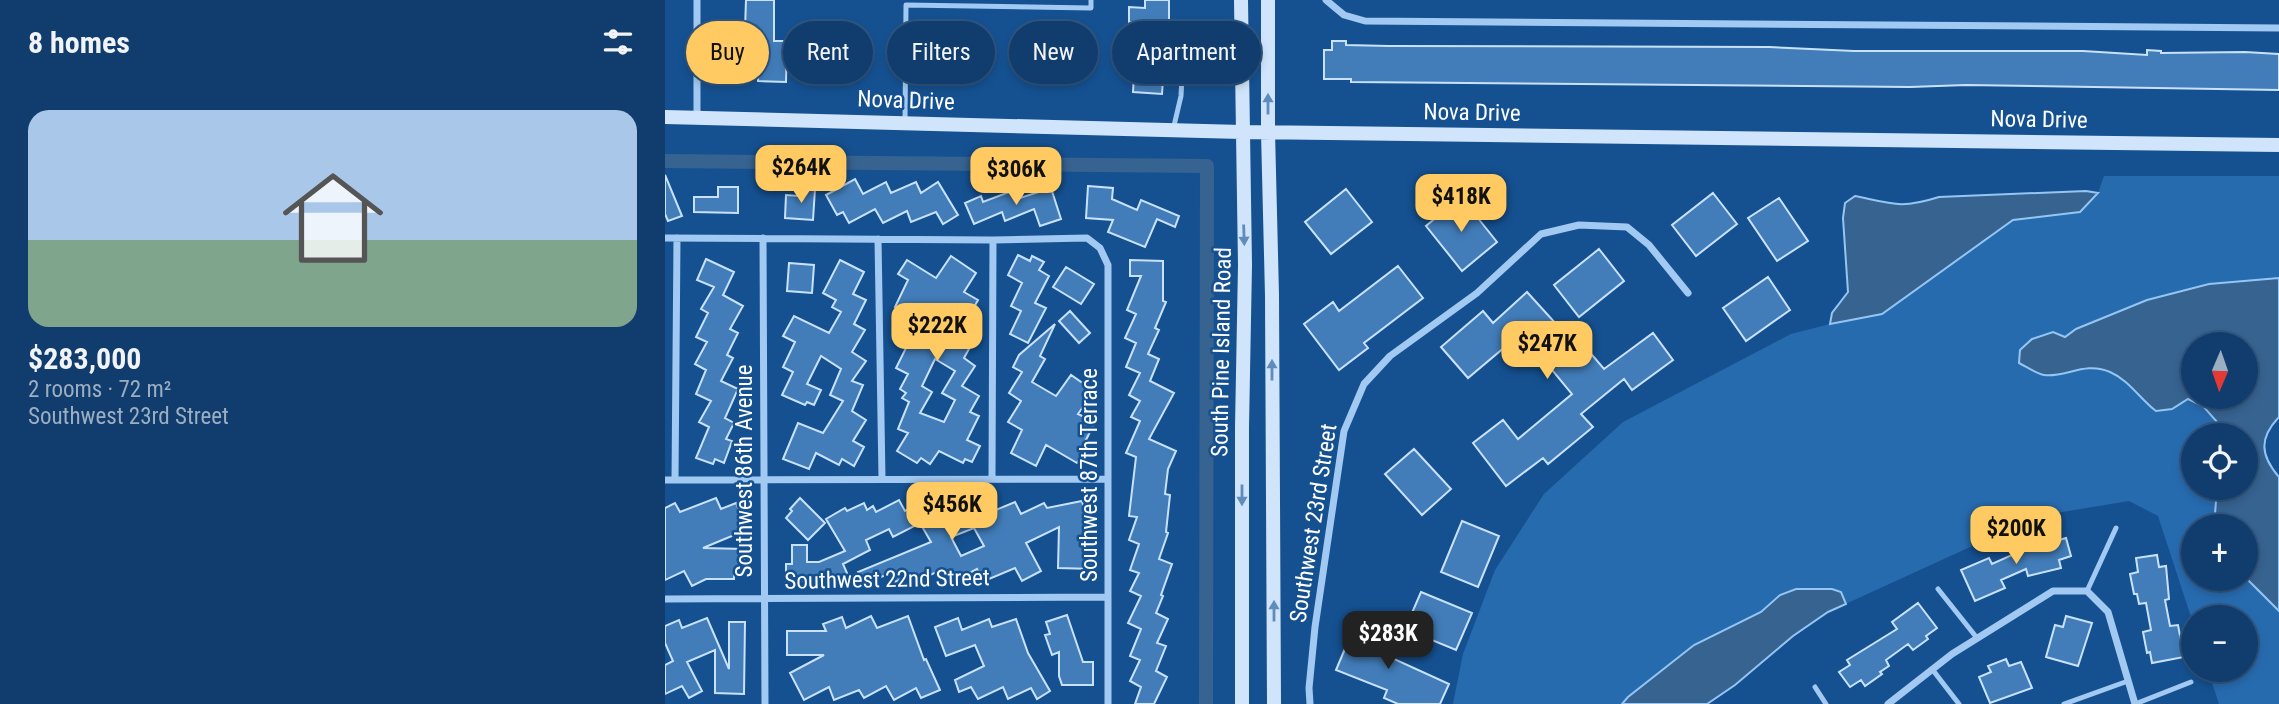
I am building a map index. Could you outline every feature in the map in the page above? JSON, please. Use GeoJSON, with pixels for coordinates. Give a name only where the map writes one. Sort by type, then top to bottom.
{"type":"FeatureCollection","features":[{"type":"Feature","properties":{"kind":"street"},"geometry":{"type":"LineString","coordinates":[[697,0],[697,118]]}},
{"type":"Feature","properties":{"kind":"street","name":"South Pine Island Road"},"geometry":{"type":"LineString","coordinates":[[1241,0],[1241,21]]}},
{"type":"Feature","properties":{"kind":"street","name":"South Pine Island Road"},"geometry":{"type":"LineString","coordinates":[[1268,0],[1274,704]]}},
{"type":"Feature","properties":{"kind":"street"},"geometry":{"type":"LineString","coordinates":[[1326,0],[1344,15],[1365,21],[2279,28]]}},
{"type":"Feature","properties":{"kind":"street","name":"South Pine Island Road"},"geometry":{"type":"LineString","coordinates":[[1241,84],[1245,265],[1241,704]]}},
{"type":"Feature","properties":{"kind":"street","name":"Nova Drive"},"geometry":{"type":"LineString","coordinates":[[665,117],[1242,132],[2279,145]]}},
{"type":"Feature","properties":{"kind":"street","name":"Southwest 23rd Street"},"geometry":{"type":"LineString","coordinates":[[1310,704],[1315,626],[1344,431],[1364,384],[1389,356],[1477,293],[1541,234],[1579,225],[1627,227],[1649,245],[1688,293]]}},
{"type":"Feature","properties":{"kind":"street"},"geometry":{"type":"LineString","coordinates":[[665,238],[993,240],[992,479]]}},
{"type":"Feature","properties":{"kind":"street"},"geometry":{"type":"LineString","coordinates":[[674,480],[677,238]]}},
{"type":"Feature","properties":{"kind":"street","name":"Southwest 87th Terrace"},"geometry":{"type":"LineString","coordinates":[[993,240],[1087,238],[1100,247],[1108,265],[1108,704]]}},
{"type":"Feature","properties":{"kind":"street","name":"Southwest 86th Avenue"},"geometry":{"type":"LineString","coordinates":[[763,239],[765,704]]}},
{"type":"Feature","properties":{"kind":"street"},"geometry":{"type":"LineString","coordinates":[[878,239],[882,478]]}},
{"type":"Feature","properties":{"kind":"street"},"geometry":{"type":"LineString","coordinates":[[665,480],[1107,479]]}},
{"type":"Feature","properties":{"kind":"street"},"geometry":{"type":"LineString","coordinates":[[1888,704],[1977,638],[2053,591],[2087,591],[2108,611],[2135,704]]}},
{"type":"Feature","properties":{"kind":"street","name":"Southwest 22nd Street"},"geometry":{"type":"LineString","coordinates":[[665,599],[1108,597]]}},
{"type":"Feature","properties":{"kind":"lane"},"geometry":{"type":"LineString","coordinates":[[905,123],[906,3],[1091,8],[1091,0]]}},
{"type":"Feature","properties":{"kind":"lane"},"geometry":{"type":"LineString","coordinates":[[1173,130],[1182,84]]}},
{"type":"Feature","properties":{"kind":"lane"},"geometry":{"type":"LineString","coordinates":[[2087,591],[2116,528]]}},
{"type":"Feature","properties":{"kind":"lane"},"geometry":{"type":"LineString","coordinates":[[1938,589],[1977,638]]}},
{"type":"Feature","properties":{"kind":"lane"},"geometry":{"type":"LineString","coordinates":[[1932,669],[1959,704]]}},
{"type":"Feature","properties":{"kind":"lane"},"geometry":{"type":"LineString","coordinates":[[2064,704],[2127,681]]}},
{"type":"Feature","properties":{"kind":"lane"},"geometry":{"type":"LineString","coordinates":[[2135,704],[2190,682]]}},
{"type":"Feature","properties":{"kind":"lane"},"geometry":{"type":"LineString","coordinates":[[1815,687],[1826,704]]}},
{"type":"Feature","properties":{"kind":"shaded area"},"geometry":{"type":"Polygon","coordinates":[[[2104,176],[2279,176],[2279,278],[2209,284],[2147,301],[2076,329],[2065,337],[2020,350],[2019,363],[2044,375],[2091,367],[2109,371],[2132,386],[2147,404],[2172,409],[2181,403],[2181,410],[2207,410],[2218,423],[2181,423],[2181,500],[2217,500],[2216,514],[2181,514],[2181,586],[2158,516],[2129,501],[2038,516],[1828,612],[1707,704],[1453,704],[1463,654],[1495,570],[1544,494],[1623,422],[1791,334],[1882,314],[2013,220],[2080,212],[2098,193],[2104,176]]]}},
{"type":"Feature","properties":{"kind":"shaded area"},"geometry":{"type":"Polygon","coordinates":[[[2086,191],[2098,193],[2080,212],[2013,220],[1882,314],[1830,324],[1832,313],[1848,292],[1843,218],[1845,203],[1855,196],[1906,204],[1939,197],[2086,191]]]}},
{"type":"Feature","properties":{"kind":"shaded area"},"geometry":{"type":"Polygon","coordinates":[[[2279,278],[2279,417],[2268,432],[2264,447],[2268,461],[2279,477],[2279,611],[2258,590],[2258,514],[2215,514],[2216,500],[2258,500],[2258,423],[2218,423],[2207,410],[2258,409],[2258,332],[2181,332],[2181,403],[2172,409],[2156,411],[2123,380],[2101,369],[2044,375],[2019,363],[2020,350],[2032,339],[2053,332],[2065,337],[2076,329],[2147,300],[2209,284],[2279,278]]]}},
{"type":"Feature","properties":{"kind":"shaded area"},"geometry":{"type":"Polygon","coordinates":[[[1796,589],[1832,589],[1841,592],[1846,604],[1828,612],[1793,636],[1735,685],[1707,704],[1622,704],[1694,645],[1761,612],[1780,595],[1796,589]]]}},
{"type":"Feature","properties":{"kind":"shaded area"},"geometry":{"type":"Polygon","coordinates":[[[2258,590],[2279,611],[2279,704],[2219,704],[2212,682],[2258,682],[2258,605],[2187,605],[2183,591],[2258,590]]]}},
{"type":"Feature","properties":{"kind":"building"},"geometry":{"type":"Polygon","coordinates":[[[746,0],[774,0],[774,41],[783,41],[783,82],[769,81],[769,21],[745,21],[746,0]]]}},
{"type":"Feature","properties":{"kind":"building"},"geometry":{"type":"Polygon","coordinates":[[[1145,0],[1169,0],[1169,21],[1129,21],[1129,7],[1145,8],[1145,0]]]}},
{"type":"Feature","properties":{"kind":"building"},"geometry":{"type":"Polygon","coordinates":[[[1332,41],[1346,41],[1346,45],[1389,46],[1769,47],[1854,51],[2083,51],[2147,55],[2147,50],[2161,53],[2245,52],[2279,54],[2279,90],[1966,85],[1910,87],[1351,82],[1351,79],[1324,79],[1324,50],[1332,50],[1332,41]]]}},
{"type":"Feature","properties":{"kind":"building"},"geometry":{"type":"Polygon","coordinates":[[[1133,84],[1163,84],[1162,94],[1133,92],[1133,84]]]}},
{"type":"Feature","properties":{"kind":"building"},"geometry":{"type":"Polygon","coordinates":[[[665,175],[682,216],[668,221],[665,214],[665,175]]]}},
{"type":"Feature","properties":{"kind":"building"},"geometry":{"type":"Polygon","coordinates":[[[855,179],[863,194],[886,182],[891,193],[916,182],[921,193],[938,182],[958,215],[943,224],[936,212],[911,222],[907,211],[883,223],[875,209],[849,223],[843,212],[837,215],[826,195],[855,179]]]}},
{"type":"Feature","properties":{"kind":"building"},"geometry":{"type":"Polygon","coordinates":[[[1088,186],[1113,188],[1112,199],[1137,210],[1141,200],[1179,216],[1175,227],[1157,219],[1145,247],[1108,232],[1113,220],[1086,218],[1088,186]]]}},
{"type":"Feature","properties":{"kind":"building"},"geometry":{"type":"Polygon","coordinates":[[[718,187],[738,187],[738,213],[694,212],[694,197],[718,197],[718,187]]]}},
{"type":"Feature","properties":{"kind":"building"},"geometry":{"type":"Polygon","coordinates":[[[799,188],[815,189],[813,220],[785,218],[786,195],[799,196],[799,188]]]}},
{"type":"Feature","properties":{"kind":"building"},"geometry":{"type":"Polygon","coordinates":[[[1051,188],[1061,219],[1040,226],[1034,209],[1005,221],[1002,212],[974,224],[965,203],[981,196],[983,202],[1017,189],[1020,198],[1051,188]]]}},
{"type":"Feature","properties":{"kind":"building"},"geometry":{"type":"Polygon","coordinates":[[[1346,189],[1372,222],[1331,254],[1305,222],[1346,189]]]}},
{"type":"Feature","properties":{"kind":"building"},"geometry":{"type":"Polygon","coordinates":[[[1713,193],[1737,224],[1696,256],[1672,225],[1713,193]]]}},
{"type":"Feature","properties":{"kind":"building"},"geometry":{"type":"Polygon","coordinates":[[[1461,197],[1497,242],[1462,271],[1426,226],[1461,197]]]}},
{"type":"Feature","properties":{"kind":"building"},"geometry":{"type":"Polygon","coordinates":[[[1779,198],[1808,241],[1777,261],[1748,218],[1779,198]]]}},
{"type":"Feature","properties":{"kind":"building"},"geometry":{"type":"Polygon","coordinates":[[[1599,249],[1624,281],[1579,317],[1554,285],[1599,249]]]}},
{"type":"Feature","properties":{"kind":"building"},"geometry":{"type":"Polygon","coordinates":[[[1018,255],[1030,261],[1032,256],[1044,262],[1039,270],[1049,276],[1035,303],[1046,308],[1028,343],[1010,334],[1021,311],[1011,306],[1022,283],[1008,275],[1018,255]]]}},
{"type":"Feature","properties":{"kind":"building"},"geometry":{"type":"Polygon","coordinates":[[[951,256],[976,273],[964,292],[978,300],[966,321],[980,329],[964,358],[975,366],[962,386],[979,396],[970,412],[979,416],[967,440],[980,446],[972,462],[965,459],[963,463],[939,451],[930,464],[921,458],[917,463],[897,451],[908,433],[898,429],[909,402],[902,398],[906,393],[900,389],[908,374],[896,368],[909,342],[896,336],[906,312],[895,307],[908,280],[898,274],[907,260],[936,278],[951,256]],[[935,359],[922,386],[932,392],[920,413],[944,422],[955,400],[942,393],[955,371],[935,359]]]}},
{"type":"Feature","properties":{"kind":"building"},"geometry":{"type":"Polygon","coordinates":[[[706,259],[734,272],[723,295],[743,306],[730,329],[738,333],[727,355],[733,358],[721,381],[738,389],[725,418],[734,423],[726,439],[732,441],[724,463],[715,459],[713,464],[696,458],[709,427],[699,422],[711,401],[696,394],[706,370],[695,364],[707,342],[696,337],[708,313],[701,309],[714,287],[697,280],[706,259]]]}},
{"type":"Feature","properties":{"kind":"building"},"geometry":{"type":"Polygon","coordinates":[[[840,260],[864,272],[853,294],[866,300],[854,324],[865,330],[852,352],[866,361],[852,381],[863,385],[852,411],[866,420],[853,441],[864,447],[854,466],[842,459],[839,465],[816,453],[809,469],[783,459],[798,423],[823,433],[843,401],[830,395],[841,369],[821,356],[807,384],[821,390],[814,405],[807,402],[805,405],[782,395],[793,372],[783,367],[795,342],[783,336],[794,316],[829,333],[841,312],[832,307],[836,300],[823,293],[840,260]]]}},
{"type":"Feature","properties":{"kind":"building"},"geometry":{"type":"Polygon","coordinates":[[[1130,260],[1163,261],[1163,301],[1166,302],[1155,328],[1159,330],[1148,354],[1159,359],[1150,381],[1174,393],[1149,439],[1176,451],[1168,469],[1165,494],[1170,495],[1168,533],[1159,559],[1172,564],[1156,613],[1168,619],[1157,643],[1166,646],[1156,671],[1167,677],[1154,704],[1135,704],[1141,687],[1130,681],[1140,660],[1130,656],[1141,629],[1128,623],[1141,596],[1130,591],[1139,573],[1130,570],[1139,544],[1129,540],[1137,517],[1129,516],[1136,457],[1126,453],[1140,421],[1131,417],[1140,401],[1129,395],[1140,373],[1126,367],[1136,343],[1125,338],[1136,314],[1127,310],[1141,276],[1130,276],[1130,260]]]}},
{"type":"Feature","properties":{"kind":"building"},"geometry":{"type":"Polygon","coordinates":[[[789,263],[814,265],[812,293],[787,291],[789,263]]]}},
{"type":"Feature","properties":{"kind":"building"},"geometry":{"type":"Polygon","coordinates":[[[1398,266],[1423,298],[1364,343],[1368,348],[1339,370],[1304,324],[1333,302],[1339,311],[1398,266]]]}},
{"type":"Feature","properties":{"kind":"building"},"geometry":{"type":"Polygon","coordinates":[[[1066,267],[1094,284],[1081,304],[1053,287],[1066,267]]]}},
{"type":"Feature","properties":{"kind":"building"},"geometry":{"type":"Polygon","coordinates":[[[1768,277],[1790,310],[1746,341],[1723,308],[1768,277]]]}},
{"type":"Feature","properties":{"kind":"building"},"geometry":{"type":"Polygon","coordinates":[[[1527,292],[1576,346],[1581,342],[1604,369],[1653,333],[1673,360],[1632,390],[1624,379],[1581,414],[1593,427],[1548,464],[1543,458],[1506,486],[1473,443],[1503,420],[1518,439],[1572,394],[1539,354],[1536,356],[1518,336],[1468,378],[1441,347],[1483,311],[1493,323],[1527,292]]]}},
{"type":"Feature","properties":{"kind":"building"},"geometry":{"type":"Polygon","coordinates":[[[1070,311],[1090,333],[1079,343],[1059,321],[1070,311]]]}},
{"type":"Feature","properties":{"kind":"building"},"geometry":{"type":"Polygon","coordinates":[[[1055,324],[1040,356],[1045,359],[1032,382],[1056,396],[1071,375],[1094,391],[1078,414],[1095,422],[1085,442],[1088,444],[1077,463],[1046,445],[1036,466],[1011,453],[1022,430],[1008,422],[1021,401],[1009,393],[1022,372],[1013,367],[1019,355],[1055,324]]]}},
{"type":"Feature","properties":{"kind":"building"},"geometry":{"type":"Polygon","coordinates":[[[1414,449],[1451,489],[1422,515],[1385,474],[1414,449]]]}},
{"type":"Feature","properties":{"kind":"building"},"geometry":{"type":"Polygon","coordinates":[[[716,498],[721,509],[736,503],[742,516],[738,518],[744,531],[703,548],[744,549],[744,572],[734,572],[734,579],[706,579],[692,586],[684,571],[665,580],[665,508],[675,503],[680,512],[716,498]]]}},
{"type":"Feature","properties":{"kind":"building"},"geometry":{"type":"Polygon","coordinates":[[[800,498],[825,523],[808,540],[786,518],[800,498]]]}},
{"type":"Feature","properties":{"kind":"building"},"geometry":{"type":"Polygon","coordinates":[[[927,499],[933,511],[957,501],[962,513],[985,501],[991,512],[1015,502],[1021,514],[1044,503],[1047,508],[1082,501],[1093,540],[1093,569],[1058,568],[1059,527],[1026,543],[1041,571],[1022,581],[1015,568],[982,582],[977,569],[951,583],[944,569],[918,580],[915,573],[895,582],[891,573],[863,584],[858,572],[931,542],[920,523],[893,537],[889,529],[866,540],[870,550],[843,564],[850,580],[836,586],[834,581],[786,581],[786,564],[792,564],[792,545],[807,545],[807,562],[819,562],[845,551],[826,519],[845,508],[847,511],[864,503],[867,510],[873,506],[876,512],[899,500],[905,511],[927,499]],[[974,528],[951,537],[961,556],[984,546],[974,528]]]}},
{"type":"Feature","properties":{"kind":"building"},"geometry":{"type":"Polygon","coordinates":[[[1462,521],[1499,536],[1478,587],[1441,572],[1462,521]]]}},
{"type":"Feature","properties":{"kind":"building"},"geometry":{"type":"Polygon","coordinates":[[[2050,535],[2052,542],[2066,538],[2071,556],[2059,560],[2061,568],[2028,576],[2026,569],[2001,580],[2005,588],[1975,601],[1961,570],[1989,558],[1992,564],[2021,551],[2019,546],[2050,535]]]}},
{"type":"Feature","properties":{"kind":"building"},"geometry":{"type":"Polygon","coordinates":[[[2157,555],[2159,567],[2166,566],[2169,599],[2165,600],[2170,626],[2178,625],[2181,658],[2152,663],[2150,652],[2147,653],[2143,632],[2151,630],[2146,603],[2139,604],[2130,574],[2138,572],[2136,558],[2157,555]]]}},
{"type":"Feature","properties":{"kind":"building"},"geometry":{"type":"Polygon","coordinates":[[[1421,592],[1472,613],[1456,650],[1405,629],[1421,592]]]}},
{"type":"Feature","properties":{"kind":"building"},"geometry":{"type":"Polygon","coordinates":[[[1918,603],[1937,628],[1913,650],[1908,644],[1886,660],[1889,666],[1865,686],[1861,680],[1850,687],[1839,672],[1850,665],[1847,660],[1897,629],[1892,622],[1918,603]]]}},
{"type":"Feature","properties":{"kind":"building"},"geometry":{"type":"Polygon","coordinates":[[[1067,615],[1083,662],[1093,662],[1093,685],[1062,685],[1059,676],[1059,652],[1052,655],[1045,635],[1050,634],[1046,622],[1067,615]]]}},
{"type":"Feature","properties":{"kind":"building"},"geometry":{"type":"Polygon","coordinates":[[[871,616],[877,628],[908,616],[924,660],[926,659],[940,690],[921,698],[916,688],[894,700],[886,686],[864,698],[859,690],[834,700],[829,687],[804,700],[790,673],[824,655],[787,655],[787,631],[826,631],[823,624],[842,617],[846,628],[871,616]]]}},
{"type":"Feature","properties":{"kind":"building"},"geometry":{"type":"Polygon","coordinates":[[[2066,616],[2092,623],[2078,666],[2046,657],[2055,625],[2063,627],[2066,616]]]}},
{"type":"Feature","properties":{"kind":"building"},"geometry":{"type":"Polygon","coordinates":[[[707,618],[729,669],[729,622],[745,622],[744,694],[715,693],[715,650],[687,662],[702,691],[689,698],[682,686],[665,694],[665,665],[673,661],[665,643],[665,626],[679,620],[682,628],[707,618]]]}},
{"type":"Feature","properties":{"kind":"building"},"geometry":{"type":"Polygon","coordinates":[[[958,618],[962,630],[989,619],[992,627],[1016,619],[1028,653],[1050,691],[1037,699],[1031,688],[1008,699],[1003,687],[978,699],[971,687],[959,692],[955,680],[984,666],[975,645],[946,656],[935,627],[958,618]]]}},
{"type":"Feature","properties":{"kind":"building"},"geometry":{"type":"Polygon","coordinates":[[[1355,625],[1389,639],[1383,654],[1449,684],[1440,704],[1398,704],[1384,698],[1387,690],[1336,670],[1355,625]]]}},
{"type":"Feature","properties":{"kind":"building"},"geometry":{"type":"Polygon","coordinates":[[[2006,659],[2009,666],[2021,662],[2032,688],[1990,703],[1979,677],[1991,672],[1988,666],[2006,659]]]}},
{"type":"Feature","properties":{"kind":"waterway"},"geometry":{"type":"LineString","coordinates":[[665,161],[1207,166],[1206,704]]}}]}
